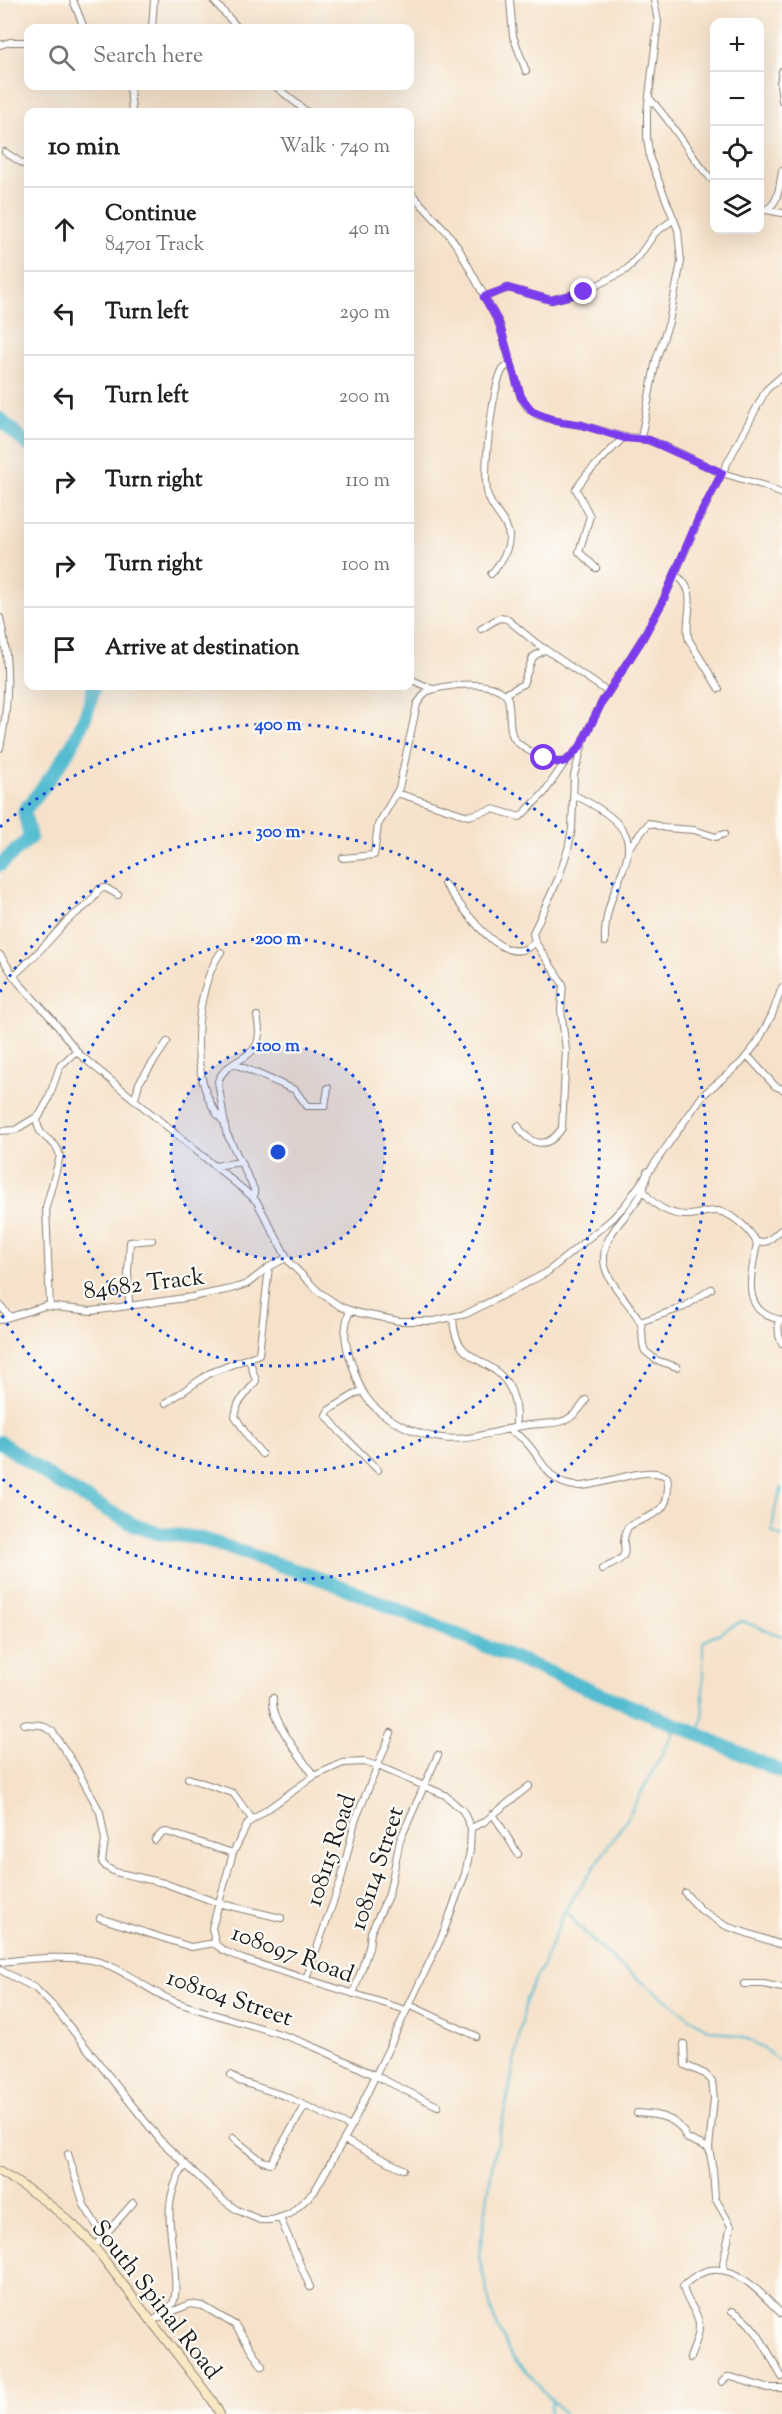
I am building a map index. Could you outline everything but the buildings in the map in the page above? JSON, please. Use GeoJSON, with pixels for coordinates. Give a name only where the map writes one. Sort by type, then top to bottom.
{"type":"FeatureCollection","features":[{"type":"Feature","properties":{"kind":"street"},"geometry":{"type":"LineString","coordinates":[[73,0],[82,24]]}},
{"type":"Feature","properties":{"kind":"street"},"geometry":{"type":"LineString","coordinates":[[152,24],[153,0]]}},
{"type":"Feature","properties":{"kind":"street"},"geometry":{"type":"LineString","coordinates":[[213,0],[234,24]]}},
{"type":"Feature","properties":{"kind":"street"},"geometry":{"type":"LineString","coordinates":[[510,0],[513,36],[526,71]]}},
{"type":"Feature","properties":{"kind":"street"},"geometry":{"type":"LineString","coordinates":[[641,438],[654,371],[672,312],[681,262],[680,236],[650,159],[646,121],[658,22],[654,0]]}},
{"type":"Feature","properties":{"kind":"street"},"geometry":{"type":"LineString","coordinates":[[0,45],[24,42]]}},
{"type":"Feature","properties":{"kind":"street"},"geometry":{"type":"LineString","coordinates":[[782,71],[780,83],[782,101]]}},
{"type":"Feature","properties":{"kind":"street"},"geometry":{"type":"LineString","coordinates":[[130,90],[132,108]]}},
{"type":"Feature","properties":{"kind":"street"},"geometry":{"type":"LineString","coordinates":[[280,90],[302,108]]}},
{"type":"Feature","properties":{"kind":"street"},"geometry":{"type":"LineString","coordinates":[[649,98],[663,113],[692,156],[712,180]]}},
{"type":"Feature","properties":{"kind":"street"},"geometry":{"type":"LineString","coordinates":[[5,152],[24,164]]}},
{"type":"Feature","properties":{"kind":"street"},"geometry":{"type":"LineString","coordinates":[[764,210],[777,197],[782,171]]}},
{"type":"Feature","properties":{"kind":"street"},"geometry":{"type":"LineString","coordinates":[[414,197],[454,242],[499,323],[521,397],[533,412],[556,421],[582,425],[624,438],[641,438],[699,464],[782,494]]}},
{"type":"Feature","properties":{"kind":"street"},"geometry":{"type":"LineString","coordinates":[[764,210],[782,213]]}},
{"type":"Feature","properties":{"kind":"street"},"geometry":{"type":"LineString","coordinates":[[484,297],[502,289],[515,289],[551,300],[569,297],[591,289],[626,270],[655,233],[674,219]]}},
{"type":"Feature","properties":{"kind":"street"},"geometry":{"type":"LineString","coordinates":[[491,574],[501,561],[509,541],[508,532],[488,495],[486,472],[496,389],[502,371],[511,363]]}},
{"type":"Feature","properties":{"kind":"street"},"geometry":{"type":"LineString","coordinates":[[518,1126],[527,1140],[544,1143],[560,1132],[563,1121],[566,1050],[561,1010],[563,984],[535,942],[535,928],[555,885],[568,849],[572,828],[574,775],[580,747],[608,692],[641,641],[675,574],[699,517],[766,390],[782,376]]}},
{"type":"Feature","properties":{"kind":"street"},"geometry":{"type":"LineString","coordinates":[[596,568],[579,552],[590,516],[576,489],[587,474],[624,438]]}},
{"type":"Feature","properties":{"kind":"street"},"geometry":{"type":"LineString","coordinates":[[675,574],[687,585],[691,608],[687,634],[689,640],[718,689]]}},
{"type":"Feature","properties":{"kind":"street"},"geometry":{"type":"LineString","coordinates":[[0,618],[5,641],[7,685],[0,748]]}},
{"type":"Feature","properties":{"kind":"street"},"geometry":{"type":"LineString","coordinates":[[481,629],[504,618],[608,692]]}},
{"type":"Feature","properties":{"kind":"street"},"geometry":{"type":"LineString","coordinates":[[506,694],[523,684],[533,657],[546,649]]}},
{"type":"Feature","properties":{"kind":"street"},"geometry":{"type":"LineString","coordinates":[[414,681],[432,689],[486,685],[495,687],[506,694],[510,706],[511,729],[515,740],[526,749],[550,761],[565,762]]}},
{"type":"Feature","properties":{"kind":"street"},"geometry":{"type":"LineString","coordinates":[[343,858],[374,855],[380,819],[397,793],[417,704],[422,696],[432,689]]}},
{"type":"Feature","properties":{"kind":"street"},"geometry":{"type":"LineString","coordinates":[[397,793],[468,816],[496,809],[520,817],[544,793],[565,762],[580,747]]}},
{"type":"Feature","properties":{"kind":"street"},"geometry":{"type":"LineString","coordinates":[[574,795],[616,820],[630,846]]}},
{"type":"Feature","properties":{"kind":"street"},"geometry":{"type":"LineString","coordinates":[[605,942],[604,927],[608,907],[623,875],[630,846],[649,823],[665,828],[694,830],[716,837],[724,834]]}},
{"type":"Feature","properties":{"kind":"street"},"geometry":{"type":"LineString","coordinates":[[444,884],[466,916],[499,944],[510,949],[522,950],[535,942]]}},
{"type":"Feature","properties":{"kind":"street"},"geometry":{"type":"LineString","coordinates":[[14,976],[50,943],[68,921],[91,903],[101,888],[115,892],[118,896]]}},
{"type":"Feature","properties":{"kind":"street"},"geometry":{"type":"LineString","coordinates":[[221,952],[210,971],[199,1018],[198,1042],[199,1065],[204,1082],[212,1103],[224,1121]]}},
{"type":"Feature","properties":{"kind":"street"},"geometry":{"type":"LineString","coordinates":[[0,955],[14,976],[76,1051],[98,1072],[135,1099],[254,1198],[286,1258],[327,1298],[350,1310],[399,1321],[434,1321],[453,1318],[535,1280],[561,1263],[619,1212],[703,1095],[748,1056],[765,1030],[782,987]]}},
{"type":"Feature","properties":{"kind":"street"},"geometry":{"type":"LineString","coordinates":[[254,1198],[254,1189],[229,1141],[218,1081],[221,1074],[255,1047],[259,1028],[257,1016]]}},
{"type":"Feature","properties":{"kind":"street"},"geometry":{"type":"LineString","coordinates":[[135,1099],[139,1083],[167,1042]]}},
{"type":"Feature","properties":{"kind":"street"},"geometry":{"type":"LineString","coordinates":[[50,1306],[46,1207],[60,1156],[58,1147],[40,1132],[37,1123],[60,1066],[76,1051]]}},
{"type":"Feature","properties":{"kind":"street"},"geometry":{"type":"LineString","coordinates":[[748,1056],[775,1086],[782,1089]]}},
{"type":"Feature","properties":{"kind":"street"},"geometry":{"type":"LineString","coordinates":[[235,1064],[295,1090],[307,1106],[325,1106],[328,1088]]}},
{"type":"Feature","properties":{"kind":"street"},"geometry":{"type":"LineString","coordinates":[[0,1131],[15,1130],[38,1116]]}},
{"type":"Feature","properties":{"kind":"street"},"geometry":{"type":"LineString","coordinates":[[215,1166],[241,1162]]}},
{"type":"Feature","properties":{"kind":"street"},"geometry":{"type":"LineString","coordinates":[[647,1171],[643,1189],[611,1238],[604,1259],[612,1281],[640,1322],[645,1351],[656,1360],[677,1367]]}},
{"type":"Feature","properties":{"kind":"street"},"geometry":{"type":"LineString","coordinates":[[643,1189],[653,1203],[676,1213],[691,1215],[712,1211],[723,1213],[746,1228],[757,1243],[749,1288],[758,1306],[780,1320],[779,1336],[782,1343]]}},
{"type":"Feature","properties":{"kind":"street"},"geometry":{"type":"LineString","coordinates":[[757,1243],[768,1241],[782,1230]]}},
{"type":"Feature","properties":{"kind":"street"},"geometry":{"type":"LineString","coordinates":[[129,1305],[130,1242],[153,1240]]}},
{"type":"Feature","properties":{"kind":"street","name":"84682 Track"},"geometry":{"type":"LineString","coordinates":[[0,1320],[50,1306],[86,1311],[192,1297],[242,1287],[269,1267],[286,1258]]}},
{"type":"Feature","properties":{"kind":"street"},"geometry":{"type":"LineString","coordinates":[[166,1402],[210,1373],[258,1356],[261,1349],[269,1267]]}},
{"type":"Feature","properties":{"kind":"street"},"geometry":{"type":"LineString","coordinates":[[640,1322],[684,1307],[711,1289]]}},
{"type":"Feature","properties":{"kind":"street"},"geometry":{"type":"LineString","coordinates":[[0,1305],[9,1316]]}},
{"type":"Feature","properties":{"kind":"street"},"geometry":{"type":"LineString","coordinates":[[350,1310],[344,1328],[345,1342],[362,1390],[370,1403],[383,1414],[408,1427],[447,1439],[555,1423],[567,1420],[578,1413],[586,1400]]}},
{"type":"Feature","properties":{"kind":"street"},"geometry":{"type":"LineString","coordinates":[[453,1318],[455,1337],[461,1348],[496,1371],[508,1385],[515,1402],[516,1427]]}},
{"type":"Feature","properties":{"kind":"street"},"geometry":{"type":"LineString","coordinates":[[249,1359],[256,1381],[238,1404],[235,1416],[262,1454]]}},
{"type":"Feature","properties":{"kind":"street"},"geometry":{"type":"LineString","coordinates":[[362,1390],[329,1410],[326,1415],[378,1470]]}},
{"type":"Feature","properties":{"kind":"street"},"geometry":{"type":"LineString","coordinates":[[507,1429],[526,1442],[548,1474],[563,1484],[584,1486],[626,1477],[657,1474],[666,1477],[668,1484],[665,1506],[659,1512],[628,1527],[624,1557],[621,1561],[602,1569]]}},
{"type":"Feature","properties":{"kind":"street"},"geometry":{"type":"LineString","coordinates":[[273,1698],[272,1707],[277,1718],[314,1776]]}},
{"type":"Feature","properties":{"kind":"street"},"geometry":{"type":"LineString","coordinates":[[24,1724],[41,1725],[52,1731],[97,1803],[104,1827],[102,1862],[106,1867],[116,1872],[164,1883],[218,1903],[281,1918]]}},
{"type":"Feature","properties":{"kind":"street","name":"108115 Road"},"geometry":{"type":"LineString","coordinates":[[306,1979],[341,1880],[355,1821],[391,1733]]}},
{"type":"Feature","properties":{"kind":"street","name":"108114 Street"},"geometry":{"type":"LineString","coordinates":[[353,1994],[369,1948],[371,1932],[389,1894],[400,1840],[438,1755]]}},
{"type":"Feature","properties":{"kind":"street","name":"108097 Road"},"geometry":{"type":"LineString","coordinates":[[471,1828],[464,1811],[453,1800],[378,1766],[357,1761],[344,1763],[314,1776],[252,1819],[245,1827],[233,1852],[212,1923],[215,1943],[223,1950],[242,1959],[353,1994],[407,2007],[476,2036]]}},
{"type":"Feature","properties":{"kind":"street"},"geometry":{"type":"LineString","coordinates":[[188,1778],[233,1793],[252,1819]]}},
{"type":"Feature","properties":{"kind":"street"},"geometry":{"type":"LineString","coordinates":[[0,1970],[35,1988],[54,2007],[160,2140],[185,2165],[237,2210],[260,2220],[280,2218],[302,2205],[314,2192],[351,2127],[442,1936],[465,1874],[470,1851],[471,1828],[493,1814],[529,1785]]}},
{"type":"Feature","properties":{"kind":"street"},"geometry":{"type":"LineString","coordinates":[[493,1814],[518,1854]]}},
{"type":"Feature","properties":{"kind":"street"},"geometry":{"type":"LineString","coordinates":[[155,1840],[162,1833],[167,1832],[233,1852]]}},
{"type":"Feature","properties":{"kind":"street"},"geometry":{"type":"LineString","coordinates":[[685,1893],[701,1910],[726,1926],[782,1945]]}},
{"type":"Feature","properties":{"kind":"street"},"geometry":{"type":"LineString","coordinates":[[100,1918],[191,1947],[215,1943]]}},
{"type":"Feature","properties":{"kind":"street","name":"108104 Street"},"geometry":{"type":"LineString","coordinates":[[0,1962],[57,1958],[102,1962],[170,1999],[307,2044],[356,2065],[438,2106]]}},
{"type":"Feature","properties":{"kind":"street"},"geometry":{"type":"LineString","coordinates":[[744,1984],[764,1984],[782,1988]]}},
{"type":"Feature","properties":{"kind":"street"},"geometry":{"type":"LineString","coordinates":[[684,2044],[685,2065],[705,2074],[713,2086],[709,2148],[715,2198],[731,2226],[723,2262],[724,2270]]}},
{"type":"Feature","properties":{"kind":"street"},"geometry":{"type":"LineString","coordinates":[[231,2075],[238,2081],[285,2096],[351,2127]]}},
{"type":"Feature","properties":{"kind":"street"},"geometry":{"type":"LineString","coordinates":[[233,2138],[262,2162],[270,2164],[305,2106]]}},
{"type":"Feature","properties":{"kind":"street"},"geometry":{"type":"LineString","coordinates":[[637,2113],[654,2114],[676,2122],[682,2127],[686,2138],[709,2148]]}},
{"type":"Feature","properties":{"kind":"street"},"geometry":{"type":"LineString","coordinates":[[344,2140],[403,2169]]}},
{"type":"Feature","properties":{"kind":"street"},"geometry":{"type":"LineString","coordinates":[[68,2154],[84,2205],[103,2236]]}},
{"type":"Feature","properties":{"kind":"street"},"geometry":{"type":"LineString","coordinates":[[154,2320],[172,2304],[176,2292],[169,2208],[174,2184],[185,2165]]}},
{"type":"Feature","properties":{"kind":"street","name":"South Spinal Road"},"geometry":{"type":"LineString","coordinates":[[0,2172],[37,2193],[69,2219],[95,2246],[154,2320],[220,2414]]}},
{"type":"Feature","properties":{"kind":"street"},"geometry":{"type":"LineString","coordinates":[[95,2246],[133,2203]]}},
{"type":"Feature","properties":{"kind":"street"},"geometry":{"type":"LineString","coordinates":[[280,2218],[310,2287]]}},
{"type":"Feature","properties":{"kind":"street"},"geometry":{"type":"LineString","coordinates":[[690,2358],[698,2336],[699,2320],[684,2296],[683,2286],[702,2271],[724,2270],[736,2274],[753,2285],[781,2312]]}},
{"type":"Feature","properties":{"kind":"street"},"geometry":{"type":"LineString","coordinates":[[154,2320],[190,2304],[203,2306],[236,2325],[262,2366]]}},
{"type":"Feature","properties":{"kind":"street"},"geometry":{"type":"LineString","coordinates":[[732,2311],[744,2319],[763,2343],[782,2377]]}},
{"type":"Feature","properties":{"kind":"street"},"geometry":{"type":"LineString","coordinates":[[722,2382],[727,2377],[735,2377],[767,2388],[782,2388]]}},
{"type":"Feature","properties":{"kind":"waterway"},"geometry":{"type":"LineString","coordinates":[[0,419],[24,441]]}},
{"type":"Feature","properties":{"kind":"waterway"},"geometry":{"type":"LineString","coordinates":[[0,865],[30,838],[24,811],[67,753],[84,721],[93,690]]}},
{"type":"Feature","properties":{"kind":"waterway"},"geometry":{"type":"LineString","coordinates":[[0,1442],[60,1484],[136,1526],[157,1533],[200,1538],[330,1582],[684,1728],[782,1772]]}},
{"type":"Feature","properties":{"kind":"waterway"},"geometry":{"type":"LineString","coordinates":[[782,1488],[775,1509],[772,1532],[782,1537]]}},
{"type":"Feature","properties":{"kind":"waterway"},"geometry":{"type":"LineString","coordinates":[[699,1735],[703,1717],[703,1642],[742,1621],[782,1636]]}},
{"type":"Feature","properties":{"kind":"waterway"},"geometry":{"type":"LineString","coordinates":[[564,2414],[510,2354],[492,2313],[479,2256],[493,2161],[527,1995],[542,1967],[565,1910],[627,1819],[677,1726]]}},
{"type":"Feature","properties":{"kind":"waterway"},"geometry":{"type":"LineString","coordinates":[[565,1910],[586,1934],[618,1964],[689,2017],[707,2029],[751,2040],[782,2062]]}},
{"type":"Feature","properties":{"kind":"waterway"},"geometry":{"type":"LineString","coordinates":[[550,2414],[552,2400]]}},
{"type":"Feature","properties":{"kind":"route"},"geometry":{"type":"LineString","coordinates":[[544,758],[550,761],[565,762],[580,747],[596,712],[641,641],[663,601],[699,517],[722,473],[649,440],[624,438],[582,425],[556,421],[538,415],[524,403],[513,374],[499,323],[484,297],[508,288],[551,300],[584,292]]}}]}
